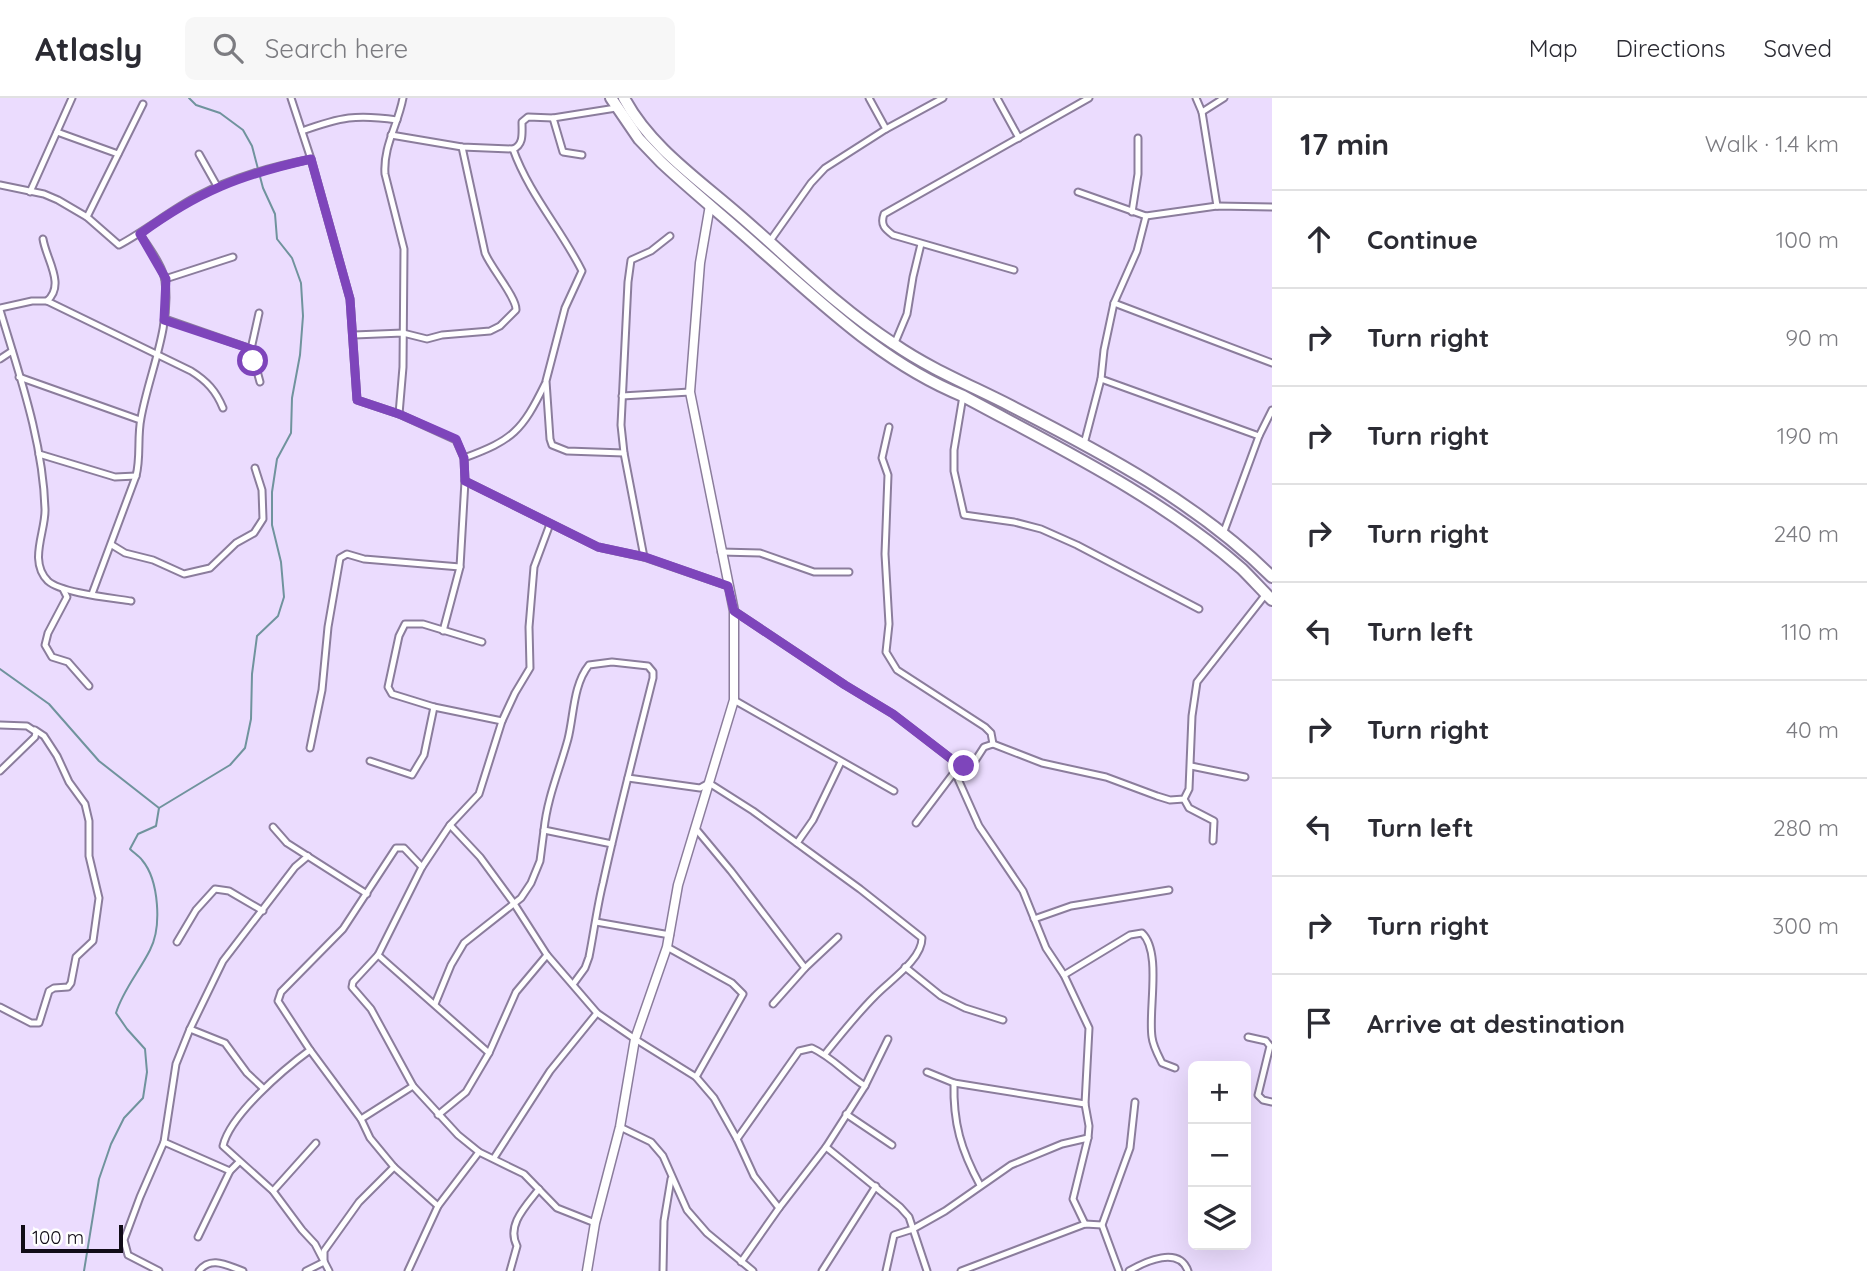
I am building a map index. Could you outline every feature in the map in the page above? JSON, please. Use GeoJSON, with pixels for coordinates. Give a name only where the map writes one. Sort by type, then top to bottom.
{"type":"FeatureCollection","features":[{"type":"Feature","properties":{"kind":"highway"},"geometry":{"type":"LineString","coordinates":[[624,98],[660,144],[836,302],[894,345],[1084,444],[1173,498],[1223,534],[1272,577]]}},
{"type":"Feature","properties":{"kind":"highway"},"geometry":{"type":"LineString","coordinates":[[614,103],[646,147],[862,338],[943,388],[963,396],[1101,470],[1176,517],[1243,570],[1269,597]]}},
{"type":"Feature","properties":{"kind":"street"},"geometry":{"type":"LineString","coordinates":[[30,192],[72,98]]}},
{"type":"Feature","properties":{"kind":"street"},"geometry":{"type":"LineString","coordinates":[[291,98],[350,299],[357,400],[399,414],[456,439],[464,458],[460,567],[443,631]]}},
{"type":"Feature","properties":{"kind":"street"},"geometry":{"type":"LineString","coordinates":[[399,414],[404,249],[384,162],[402,98]]}},
{"type":"Feature","properties":{"kind":"street"},"geometry":{"type":"LineString","coordinates":[[869,98],[886,129]]}},
{"type":"Feature","properties":{"kind":"street"},"geometry":{"type":"LineString","coordinates":[[769,241],[811,183],[825,169],[886,129],[943,98]]}},
{"type":"Feature","properties":{"kind":"street"},"geometry":{"type":"LineString","coordinates":[[997,98],[1019,138]]}},
{"type":"Feature","properties":{"kind":"street"},"geometry":{"type":"LineString","coordinates":[[1014,270],[893,235],[884,228],[884,214],[1089,98]]}},
{"type":"Feature","properties":{"kind":"street"},"geometry":{"type":"LineString","coordinates":[[1196,98],[1202,112],[1217,206]]}},
{"type":"Feature","properties":{"kind":"street"},"geometry":{"type":"LineString","coordinates":[[1202,112],[1224,98]]}},
{"type":"Feature","properties":{"kind":"street"},"geometry":{"type":"LineString","coordinates":[[391,135],[462,147],[513,149],[522,141],[523,119],[552,118],[614,103]]}},
{"type":"Feature","properties":{"kind":"street"},"geometry":{"type":"LineString","coordinates":[[88,217],[143,104]]}},
{"type":"Feature","properties":{"kind":"street"},"geometry":{"type":"LineString","coordinates":[[302,131],[351,116],[397,120]]}},
{"type":"Feature","properties":{"kind":"street"},"geometry":{"type":"LineString","coordinates":[[552,118],[563,152],[582,155]]}},
{"type":"Feature","properties":{"kind":"street"},"geometry":{"type":"LineString","coordinates":[[57,132],[118,154]]}},
{"type":"Feature","properties":{"kind":"street"},"geometry":{"type":"LineString","coordinates":[[1132,212],[1139,162],[1138,138]]}},
{"type":"Feature","properties":{"kind":"street"},"geometry":{"type":"LineString","coordinates":[[354,335],[403,333],[427,339],[442,335],[491,331],[500,326],[517,308],[485,253],[462,147]]}},
{"type":"Feature","properties":{"kind":"street"},"geometry":{"type":"LineString","coordinates":[[464,458],[493,447],[517,431],[546,381],[565,307],[582,271],[538,202],[513,149]]}},
{"type":"Feature","properties":{"kind":"street"},"geometry":{"type":"LineString","coordinates":[[199,153],[217,186]]}},
{"type":"Feature","properties":{"kind":"street"},"geometry":{"type":"LineString","coordinates":[[0,185],[44,194],[58,200],[88,217],[120,244],[140,234],[174,209],[217,186],[266,169],[311,159]]}},
{"type":"Feature","properties":{"kind":"street"},"geometry":{"type":"LineString","coordinates":[[1078,192],[1146,216],[1217,206],[1272,207]]}},
{"type":"Feature","properties":{"kind":"street"},"geometry":{"type":"LineString","coordinates":[[587,1271],[595,1223],[620,1127],[635,1039],[667,947],[678,885],[734,699],[734,611],[690,392],[700,263],[710,205]]}},
{"type":"Feature","properties":{"kind":"street"},"geometry":{"type":"LineString","coordinates":[[1084,444],[1101,379],[1114,303],[1137,251],[1146,216]]}},
{"type":"Feature","properties":{"kind":"street"},"geometry":{"type":"LineString","coordinates":[[92,594],[136,476],[140,459],[140,420],[158,354],[164,320],[166,279],[140,234]]}},
{"type":"Feature","properties":{"kind":"street"},"geometry":{"type":"LineString","coordinates":[[645,557],[621,425],[629,264],[634,257],[651,251],[670,236]]}},
{"type":"Feature","properties":{"kind":"street"},"geometry":{"type":"LineString","coordinates":[[43,239],[56,286],[53,296],[47,301]]}},
{"type":"Feature","properties":{"kind":"street"},"geometry":{"type":"LineString","coordinates":[[894,345],[907,314],[912,278],[921,244]]}},
{"type":"Feature","properties":{"kind":"street"},"geometry":{"type":"LineString","coordinates":[[166,279],[233,257]]}},
{"type":"Feature","properties":{"kind":"street"},"geometry":{"type":"LineString","coordinates":[[131,601],[63,589],[46,579],[39,558],[39,539],[46,510],[39,454],[0,309],[32,301],[47,301],[158,354],[205,380],[223,408]]}},
{"type":"Feature","properties":{"kind":"street"},"geometry":{"type":"LineString","coordinates":[[1114,303],[1272,363]]}},
{"type":"Feature","properties":{"kind":"street"},"geometry":{"type":"LineString","coordinates":[[259,313],[251,349],[260,382]]}},
{"type":"Feature","properties":{"kind":"street"},"geometry":{"type":"LineString","coordinates":[[164,320],[251,349]]}},
{"type":"Feature","properties":{"kind":"street"},"geometry":{"type":"LineString","coordinates":[[0,359],[12,351]]}},
{"type":"Feature","properties":{"kind":"street"},"geometry":{"type":"LineString","coordinates":[[19,377],[140,420]]}},
{"type":"Feature","properties":{"kind":"street"},"geometry":{"type":"LineString","coordinates":[[1101,379],[1259,436]]}},
{"type":"Feature","properties":{"kind":"street"},"geometry":{"type":"LineString","coordinates":[[546,381],[552,445],[567,451],[624,453]]}},
{"type":"Feature","properties":{"kind":"street"},"geometry":{"type":"LineString","coordinates":[[622,396],[690,392]]}},
{"type":"Feature","properties":{"kind":"street"},"geometry":{"type":"LineString","coordinates":[[963,396],[954,450],[954,471],[964,515],[1041,529],[1199,609]]}},
{"type":"Feature","properties":{"kind":"street"},"geometry":{"type":"LineString","coordinates":[[1223,534],[1259,436],[1272,410]]}},
{"type":"Feature","properties":{"kind":"street"},"geometry":{"type":"LineString","coordinates":[[889,427],[882,458],[888,475],[885,554],[889,624],[886,652],[897,670],[985,727],[991,733],[993,744]]}},
{"type":"Feature","properties":{"kind":"street"},"geometry":{"type":"LineString","coordinates":[[39,454],[114,477],[136,476]]}},
{"type":"Feature","properties":{"kind":"street"},"geometry":{"type":"LineString","coordinates":[[112,545],[125,554],[153,560],[184,575],[210,568],[236,543],[254,533],[262,519],[262,489],[255,468]]}},
{"type":"Feature","properties":{"kind":"street"},"geometry":{"type":"LineString","coordinates":[[465,481],[598,547],[645,557],[728,586]]}},
{"type":"Feature","properties":{"kind":"street"},"geometry":{"type":"LineString","coordinates":[[550,524],[534,567],[529,627],[530,668],[502,721],[479,794],[450,825],[422,867],[378,955],[353,982],[352,987],[371,1009],[413,1086],[438,1115],[479,1152],[524,1174],[557,1208],[595,1223]]}},
{"type":"Feature","properties":{"kind":"street"},"geometry":{"type":"LineString","coordinates":[[721,552],[761,553],[814,572],[849,572]]}},
{"type":"Feature","properties":{"kind":"street"},"geometry":{"type":"LineString","coordinates":[[310,748],[322,690],[328,627],[340,558],[347,554],[365,559],[460,567]]}},
{"type":"Feature","properties":{"kind":"street"},"geometry":{"type":"LineString","coordinates":[[63,589],[67,597],[48,633],[45,645],[52,657],[68,662],[89,686]]}},
{"type":"Feature","properties":{"kind":"street"},"geometry":{"type":"LineString","coordinates":[[1184,799],[1189,789],[1192,716],[1197,682],[1269,597]]}},
{"type":"Feature","properties":{"kind":"street"},"geometry":{"type":"LineString","coordinates":[[734,611],[893,714],[964,766],[973,764],[984,747],[993,744],[1042,763],[1106,777],[1170,800],[1184,799]]}},
{"type":"Feature","properties":{"kind":"street"},"geometry":{"type":"LineString","coordinates":[[482,642],[423,624],[405,624],[399,636],[388,687],[392,694],[434,707],[502,721]]}},
{"type":"Feature","properties":{"kind":"street"},"geometry":{"type":"LineString","coordinates":[[435,1004],[451,965],[464,943],[521,898],[531,883],[540,861],[545,811],[568,738],[578,688],[589,665],[612,662],[648,667],[653,672],[596,922],[585,968],[573,983]]}},
{"type":"Feature","properties":{"kind":"street"},"geometry":{"type":"LineString","coordinates":[[734,699],[894,791]]}},
{"type":"Feature","properties":{"kind":"street"},"geometry":{"type":"LineString","coordinates":[[369,761],[412,775],[424,755],[434,707]]}},
{"type":"Feature","properties":{"kind":"street"},"geometry":{"type":"LineString","coordinates":[[0,725],[27,726],[44,736],[69,782],[85,804],[89,821],[89,856],[99,898],[93,941],[76,957],[68,987],[49,991],[39,1023],[31,1023],[0,1007]]}},
{"type":"Feature","properties":{"kind":"street"},"geometry":{"type":"LineString","coordinates":[[0,771],[35,737],[35,730]]}},
{"type":"Feature","properties":{"kind":"street"},"geometry":{"type":"LineString","coordinates":[[954,761],[958,779],[979,826],[1023,891],[1046,948],[1064,975],[1089,1028],[1085,1104],[1088,1138],[1073,1199],[1085,1224]]}},
{"type":"Feature","properties":{"kind":"street"},"geometry":{"type":"LineString","coordinates":[[797,843],[813,820],[841,762]]}},
{"type":"Feature","properties":{"kind":"street"},"geometry":{"type":"LineString","coordinates":[[1191,766],[1245,777]]}},
{"type":"Feature","properties":{"kind":"street"},"geometry":{"type":"LineString","coordinates":[[916,823],[956,770]]}},
{"type":"Feature","properties":{"kind":"street"},"geometry":{"type":"LineString","coordinates":[[628,778],[700,788],[709,783]]}},
{"type":"Feature","properties":{"kind":"street"},"geometry":{"type":"LineString","coordinates":[[709,783],[797,843],[922,938],[922,947],[825,1054]]}},
{"type":"Feature","properties":{"kind":"street"},"geometry":{"type":"LineString","coordinates":[[1184,799],[1189,808],[1214,821],[1213,841]]}},
{"type":"Feature","properties":{"kind":"street"},"geometry":{"type":"LineString","coordinates":[[450,825],[480,857],[547,955],[597,1013],[696,1077],[714,1098],[754,1177],[779,1208]]}},
{"type":"Feature","properties":{"kind":"street"},"geometry":{"type":"LineString","coordinates":[[273,827],[287,843],[367,894]]}},
{"type":"Feature","properties":{"kind":"street"},"geometry":{"type":"LineString","coordinates":[[696,829],[805,968]]}},
{"type":"Feature","properties":{"kind":"street"},"geometry":{"type":"LineString","coordinates":[[544,830],[612,844]]}},
{"type":"Feature","properties":{"kind":"street"},"geometry":{"type":"LineString","coordinates":[[422,867],[404,848],[396,848],[342,929],[281,992],[278,1001],[361,1119],[370,1138],[394,1167],[438,1206]]}},
{"type":"Feature","properties":{"kind":"street"},"geometry":{"type":"LineString","coordinates":[[159,1271],[147,1268],[128,1255],[124,1241],[164,1142],[176,1063],[223,961],[295,867],[308,856]]}},
{"type":"Feature","properties":{"kind":"street"},"geometry":{"type":"LineString","coordinates":[[177,942],[196,909],[215,888],[229,891],[263,911]]}},
{"type":"Feature","properties":{"kind":"street"},"geometry":{"type":"LineString","coordinates":[[1034,919],[1070,906],[1170,890]]}},
{"type":"Feature","properties":{"kind":"street"},"geometry":{"type":"LineString","coordinates":[[596,922],[670,935]]}},
{"type":"Feature","properties":{"kind":"street"},"geometry":{"type":"LineString","coordinates":[[1064,975],[1130,935],[1142,933],[1149,939],[1152,964],[1153,1043],[1162,1063],[1175,1068]]}},
{"type":"Feature","properties":{"kind":"street"},"geometry":{"type":"LineString","coordinates":[[773,1004],[838,936]]}},
{"type":"Feature","properties":{"kind":"street"},"geometry":{"type":"LineString","coordinates":[[667,947],[732,983],[743,994],[696,1077]]}},
{"type":"Feature","properties":{"kind":"street"},"geometry":{"type":"LineString","coordinates":[[378,955],[489,1053]]}},
{"type":"Feature","properties":{"kind":"street"},"geometry":{"type":"LineString","coordinates":[[438,1115],[466,1092],[489,1053],[516,992],[547,955]]}},
{"type":"Feature","properties":{"kind":"street"},"geometry":{"type":"LineString","coordinates":[[905,967],[941,996],[965,1008],[1003,1020]]}},
{"type":"Feature","properties":{"kind":"street"},"geometry":{"type":"LineString","coordinates":[[494,1158],[550,1071],[597,1013]]}},
{"type":"Feature","properties":{"kind":"street"},"geometry":{"type":"LineString","coordinates":[[190,1029],[225,1044],[247,1073],[263,1088]]}},
{"type":"Feature","properties":{"kind":"street"},"geometry":{"type":"LineString","coordinates":[[1248,1037],[1269,1043],[1258,1094],[1261,1099],[1272,1102]]}},
{"type":"Feature","properties":{"kind":"street"},"geometry":{"type":"LineString","coordinates":[[741,1262],[826,1147],[865,1086],[888,1039]]}},
{"type":"Feature","properties":{"kind":"street"},"geometry":{"type":"LineString","coordinates":[[737,1139],[799,1051],[812,1048],[825,1054],[850,1077],[865,1086]]}},
{"type":"Feature","properties":{"kind":"street"},"geometry":{"type":"LineString","coordinates":[[310,1050],[263,1088],[226,1134],[223,1146],[273,1191],[315,1244],[329,1271]]}},
{"type":"Feature","properties":{"kind":"street"},"geometry":{"type":"LineString","coordinates":[[927,1072],[954,1083],[1085,1104]]}},
{"type":"Feature","properties":{"kind":"street"},"geometry":{"type":"LineString","coordinates":[[954,1083],[953,1111],[965,1157],[980,1185]]}},
{"type":"Feature","properties":{"kind":"street"},"geometry":{"type":"LineString","coordinates":[[361,1119],[413,1086]]}},
{"type":"Feature","properties":{"kind":"street"},"geometry":{"type":"LineString","coordinates":[[1119,1271],[1102,1226],[1130,1148],[1135,1101]]}},
{"type":"Feature","properties":{"kind":"street"},"geometry":{"type":"LineString","coordinates":[[846,1114],[892,1145]]}},
{"type":"Feature","properties":{"kind":"street"},"geometry":{"type":"LineString","coordinates":[[620,1127],[650,1142],[663,1156],[687,1210],[707,1233],[753,1271]]}},
{"type":"Feature","properties":{"kind":"street"},"geometry":{"type":"LineString","coordinates":[[886,1271],[894,1235],[913,1229],[964,1199],[1011,1165],[1062,1144],[1088,1138]]}},
{"type":"Feature","properties":{"kind":"street"},"geometry":{"type":"LineString","coordinates":[[164,1142],[230,1171]]}},
{"type":"Feature","properties":{"kind":"street"},"geometry":{"type":"LineString","coordinates":[[273,1191],[316,1143]]}},
{"type":"Feature","properties":{"kind":"street"},"geometry":{"type":"LineString","coordinates":[[826,1147],[876,1186],[909,1217],[927,1271]]}},
{"type":"Feature","properties":{"kind":"street"},"geometry":{"type":"LineString","coordinates":[[408,1271],[438,1206],[479,1152]]}},
{"type":"Feature","properties":{"kind":"street"},"geometry":{"type":"LineString","coordinates":[[198,1237],[230,1171],[239,1162]]}},
{"type":"Feature","properties":{"kind":"street"},"geometry":{"type":"LineString","coordinates":[[324,1262],[324,1251],[359,1202],[394,1167]]}},
{"type":"Feature","properties":{"kind":"street"},"geometry":{"type":"LineString","coordinates":[[663,1271],[664,1221],[671,1179]]}},
{"type":"Feature","properties":{"kind":"street"},"geometry":{"type":"LineString","coordinates":[[822,1271],[876,1186]]}},
{"type":"Feature","properties":{"kind":"street"},"geometry":{"type":"LineString","coordinates":[[510,1271],[517,1246],[512,1237],[512,1227],[539,1189]]}},
{"type":"Feature","properties":{"kind":"street"},"geometry":{"type":"LineString","coordinates":[[961,1271],[1085,1224],[1102,1226]]}},
{"type":"Feature","properties":{"kind":"street"},"geometry":{"type":"LineString","coordinates":[[1129,1271],[1165,1257],[1176,1256],[1185,1263],[1188,1271]]}},
{"type":"Feature","properties":{"kind":"street"},"geometry":{"type":"LineString","coordinates":[[199,1271],[205,1264],[216,1262],[243,1271]]}},
{"type":"Feature","properties":{"kind":"street"},"geometry":{"type":"LineString","coordinates":[[306,1271],[324,1262]]}},
{"type":"Feature","properties":{"kind":"waterway"},"geometry":{"type":"LineString","coordinates":[[84,1271],[99,1179],[111,1144],[124,1118],[143,1098],[147,1072],[145,1049],[116,1013],[150,950],[156,929],[157,904],[152,879],[142,860],[130,849],[138,834],[156,826],[159,808],[230,765],[245,748],[251,719],[252,674],[257,636],[278,616],[284,597],[281,562],[272,525],[272,492],[277,459],[291,433],[292,398],[300,355],[303,316],[301,283],[292,258],[277,239],[275,214],[263,188],[252,146],[243,130],[220,113],[196,105],[189,98]]}},
{"type":"Feature","properties":{"kind":"waterway"},"geometry":{"type":"LineString","coordinates":[[0,669],[49,704],[99,761],[159,808]]}},
{"type":"Feature","properties":{"kind":"route"},"geometry":{"type":"LineString","coordinates":[[253,361],[251,349],[164,320],[166,279],[140,234],[174,209],[217,186],[266,169],[311,159],[350,299],[357,400],[399,414],[456,439],[464,458],[465,481],[550,524],[598,547],[645,557],[728,586],[734,611],[893,714],[964,766]]}}]}
